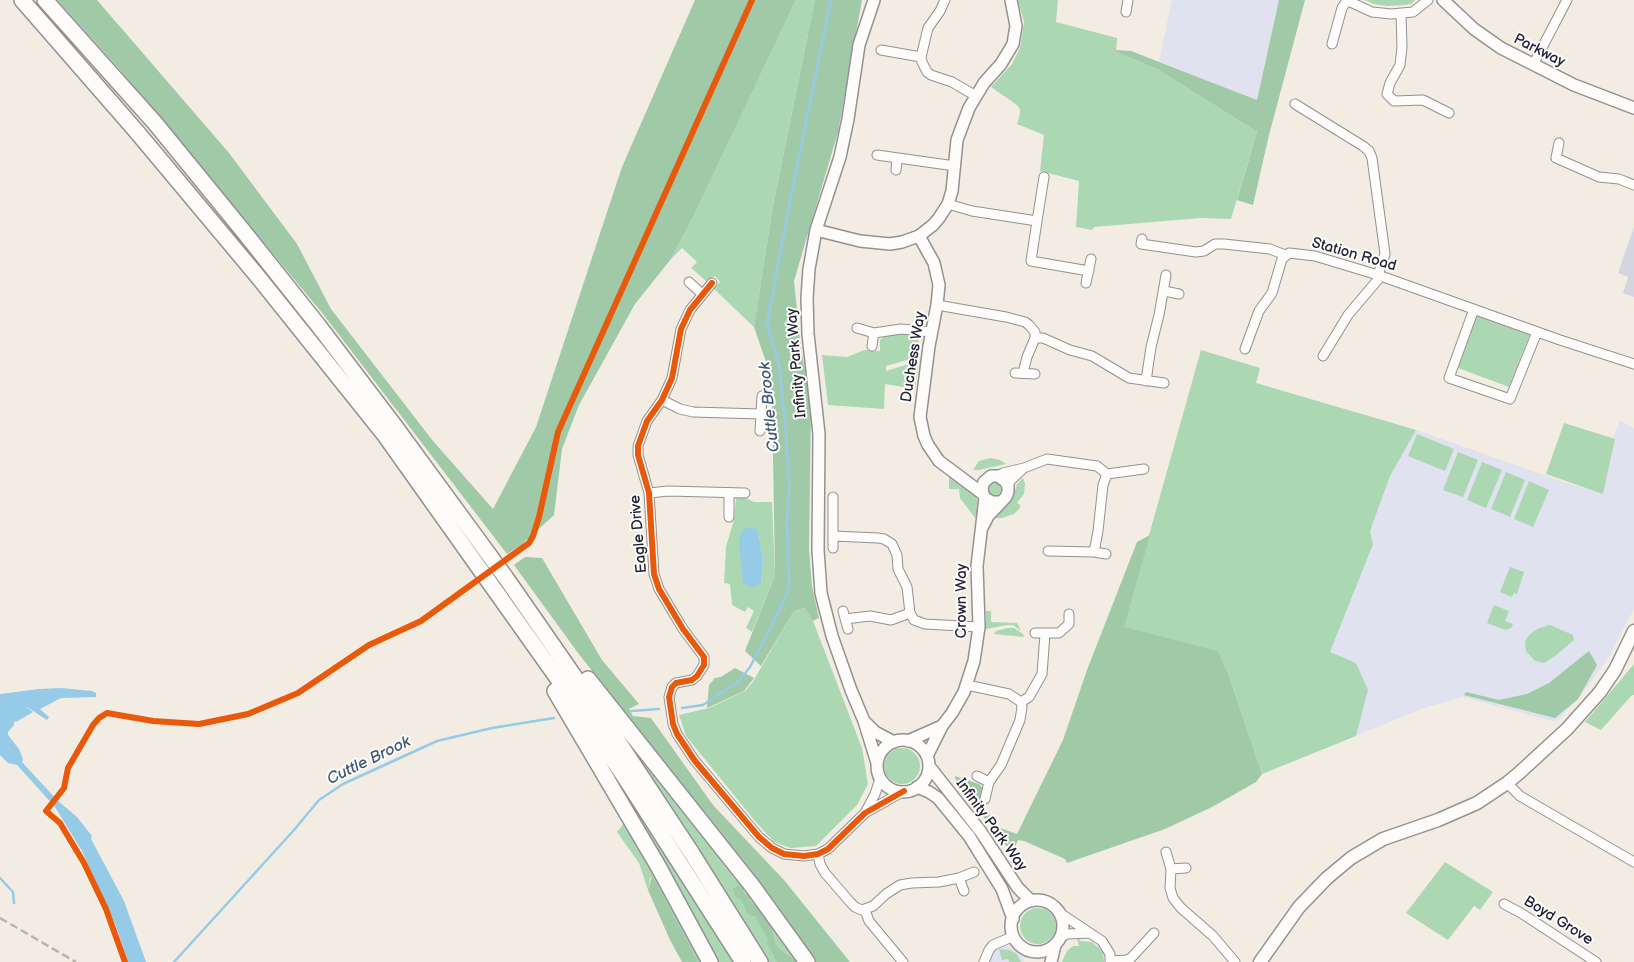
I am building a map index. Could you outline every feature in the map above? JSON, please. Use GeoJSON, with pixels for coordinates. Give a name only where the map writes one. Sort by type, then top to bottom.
{"type":"FeatureCollection","features":[{"type":"Feature","properties":{"kind":"highway"},"geometry":{"type":"LineString","coordinates":[[22,0],[137,132],[295,321],[384,434],[498,592],[624,776],[743,962]]}},
{"type":"Feature","properties":{"kind":"highway"},"geometry":{"type":"LineString","coordinates":[[45,0],[155,123],[312,317],[394,425],[520,597],[592,702],[661,806],[760,962]]}},
{"type":"Feature","properties":{"kind":"highway"},"geometry":{"type":"LineString","coordinates":[[498,592],[528,647],[658,866],[710,962]]}},
{"type":"Feature","properties":{"kind":"highway"},"geometry":{"type":"LineString","coordinates":[[520,597],[571,658],[729,857],[807,962]]}},
{"type":"Feature","properties":{"kind":"main road"},"geometry":{"type":"LineString","coordinates":[[1260,962],[1299,907],[1327,878],[1351,858],[1390,836],[1465,809],[1507,783],[1562,733],[1600,692],[1615,670],[1634,631]]}},
{"type":"Feature","properties":{"kind":"street"},"geometry":{"type":"LineString","coordinates":[[944,0],[940,11],[928,28],[921,57],[927,72],[952,82],[976,96]]}},
{"type":"Feature","properties":{"kind":"street"},"geometry":{"type":"LineString","coordinates":[[816,230],[875,243],[890,244],[919,236],[933,225],[948,204],[957,140],[969,108],[1013,44],[1016,26],[1011,0]]}},
{"type":"Feature","properties":{"kind":"street"},"geometry":{"type":"LineString","coordinates":[[1126,12],[1128,0]]}},
{"type":"Feature","properties":{"kind":"street"},"geometry":{"type":"LineString","coordinates":[[1332,44],[1342,8],[1347,0],[1372,12],[1401,14],[1418,10],[1428,0]]}},
{"type":"Feature","properties":{"kind":"street","name":"Parkway"},"geometry":{"type":"LineString","coordinates":[[1443,0],[1501,48],[1533,66],[1574,85],[1634,108]]}},
{"type":"Feature","properties":{"kind":"street"},"geometry":{"type":"LineString","coordinates":[[1533,66],[1567,0]]}},
{"type":"Feature","properties":{"kind":"street","name":"Infinity Park Way"},"geometry":{"type":"LineString","coordinates":[[872,1],[859,45],[840,158],[816,230],[807,298],[808,342],[819,434],[818,530],[819,573],[822,593],[832,636],[864,721],[877,763]]}},
{"type":"Feature","properties":{"kind":"street"},"geometry":{"type":"LineString","coordinates":[[1401,14],[1402,47],[1400,65],[1390,83],[1387,94],[1394,101],[1423,100],[1449,113]]}},
{"type":"Feature","properties":{"kind":"street"},"geometry":{"type":"LineString","coordinates":[[881,50],[921,57]]}},
{"type":"Feature","properties":{"kind":"street"},"geometry":{"type":"LineString","coordinates":[[1304,110],[1310,102]]}},
{"type":"Feature","properties":{"kind":"street"},"geometry":{"type":"LineString","coordinates":[[1295,104],[1369,151],[1372,158],[1385,254],[1380,276],[1348,315],[1323,356]]}},
{"type":"Feature","properties":{"kind":"street"},"geometry":{"type":"LineString","coordinates":[[1559,143],[1556,158],[1588,173],[1634,184]]}},
{"type":"Feature","properties":{"kind":"street"},"geometry":{"type":"LineString","coordinates":[[877,155],[954,166]]}},
{"type":"Feature","properties":{"kind":"street"},"geometry":{"type":"LineString","coordinates":[[896,170],[897,158]]}},
{"type":"Feature","properties":{"kind":"street"},"geometry":{"type":"LineString","coordinates":[[1044,178],[1031,261],[1089,271]]}},
{"type":"Feature","properties":{"kind":"street"},"geometry":{"type":"LineString","coordinates":[[948,204],[972,211],[1037,222]]}},
{"type":"Feature","properties":{"kind":"street","name":"Duchess Way"},"geometry":{"type":"LineString","coordinates":[[919,236],[934,263],[940,285],[920,417],[921,425],[928,445],[939,461],[984,496]]}},
{"type":"Feature","properties":{"kind":"street","name":"Station Road"},"geometry":{"type":"LineString","coordinates":[[1142,239],[1141,244],[1196,252],[1204,251],[1215,244],[1224,244],[1275,250],[1285,255],[1289,252],[1315,256],[1380,276],[1537,332],[1634,364]]}},
{"type":"Feature","properties":{"kind":"street"},"geometry":{"type":"LineString","coordinates":[[1244,349],[1259,311],[1272,293],[1282,259],[1285,255]]}},
{"type":"Feature","properties":{"kind":"street"},"geometry":{"type":"LineString","coordinates":[[1086,283],[1091,259]]}},
{"type":"Feature","properties":{"kind":"street"},"geometry":{"type":"LineString","coordinates":[[1146,381],[1150,347],[1159,315],[1166,275]]}},
{"type":"Feature","properties":{"kind":"street"},"geometry":{"type":"LineString","coordinates":[[689,282],[702,294]]}},
{"type":"Feature","properties":{"kind":"street","name":"Eagle Drive"},"geometry":{"type":"LineString","coordinates":[[712,283],[690,310],[681,329],[672,378],[662,400],[647,421],[638,446],[638,455],[649,493],[652,559],[656,582],[683,629],[704,657],[704,665],[697,676],[692,680],[676,683],[672,687],[670,692],[671,716],[677,734],[695,761],[759,837],[772,848],[792,856],[818,854]]}},
{"type":"Feature","properties":{"kind":"street"},"geometry":{"type":"LineString","coordinates":[[1164,291],[1179,294]]}},
{"type":"Feature","properties":{"kind":"street"},"geometry":{"type":"LineString","coordinates":[[937,305],[1025,322],[1033,329],[1035,338],[1019,373],[1035,374]]}},
{"type":"Feature","properties":{"kind":"street"},"geometry":{"type":"LineString","coordinates":[[1474,309],[1449,378],[1510,399],[1537,332]]}},
{"type":"Feature","properties":{"kind":"street"},"geometry":{"type":"LineString","coordinates":[[857,328],[874,333],[901,329],[932,332]]}},
{"type":"Feature","properties":{"kind":"street"},"geometry":{"type":"LineString","coordinates":[[872,346],[874,333]]}},
{"type":"Feature","properties":{"kind":"street"},"geometry":{"type":"LineString","coordinates":[[1238,336],[1248,339]]}},
{"type":"Feature","properties":{"kind":"street"},"geometry":{"type":"LineString","coordinates":[[1035,338],[1043,338],[1070,350],[1092,356],[1122,375],[1164,383]]}},
{"type":"Feature","properties":{"kind":"street"},"geometry":{"type":"LineString","coordinates":[[760,431],[762,396]]}},
{"type":"Feature","properties":{"kind":"street"},"geometry":{"type":"LineString","coordinates":[[662,400],[680,409],[693,412],[761,414]]}},
{"type":"Feature","properties":{"kind":"street"},"geometry":{"type":"LineString","coordinates":[[985,480],[991,476],[998,476],[1040,461],[1056,460],[1097,466],[1107,474],[1144,469]]}},
{"type":"Feature","properties":{"kind":"street","name":"Crown Way"},"geometry":{"type":"LineString","coordinates":[[982,528],[988,516],[1007,495],[1010,481],[1024,468]]}},
{"type":"Feature","properties":{"kind":"street","name":"Duchess Way"},"geometry":{"type":"LineString","coordinates":[[956,473],[985,480]]}},
{"type":"Feature","properties":{"kind":"street"},"geometry":{"type":"LineString","coordinates":[[1094,552],[1102,485],[1107,474]]}},
{"type":"Feature","properties":{"kind":"street"},"geometry":{"type":"LineString","coordinates":[[998,476],[1008,486]]}},
{"type":"Feature","properties":{"kind":"street","name":"Crown Way"},"geometry":{"type":"LineString","coordinates":[[928,761],[942,726],[956,706],[967,685],[974,661],[979,627],[977,566],[982,528],[984,496],[982,488],[985,480]]}},
{"type":"Feature","properties":{"kind":"street"},"geometry":{"type":"LineString","coordinates":[[649,493],[668,491],[744,493]]}},
{"type":"Feature","properties":{"kind":"street"},"geometry":{"type":"LineString","coordinates":[[729,493],[729,517]]}},
{"type":"Feature","properties":{"kind":"street"},"geometry":{"type":"LineString","coordinates":[[984,496],[992,502],[1000,502]]}},
{"type":"Feature","properties":{"kind":"street"},"geometry":{"type":"LineString","coordinates":[[833,497],[833,548]]}},
{"type":"Feature","properties":{"kind":"street"},"geometry":{"type":"LineString","coordinates":[[833,536],[878,538],[892,544],[897,556],[898,569],[907,587],[910,613],[914,620],[925,624],[979,627]]}},
{"type":"Feature","properties":{"kind":"street"},"geometry":{"type":"LineString","coordinates":[[1048,552],[1094,552],[1106,554]]}},
{"type":"Feature","properties":{"kind":"street"},"geometry":{"type":"LineString","coordinates":[[848,629],[844,615],[870,616],[891,620],[910,613]]}},
{"type":"Feature","properties":{"kind":"street"},"geometry":{"type":"LineString","coordinates":[[1034,633],[1059,633],[1069,624],[1069,614]]}},
{"type":"Feature","properties":{"kind":"street"},"geometry":{"type":"LineString","coordinates":[[1021,702],[1029,697],[1042,674],[1045,634]]}},
{"type":"Feature","properties":{"kind":"street"},"geometry":{"type":"LineString","coordinates":[[967,685],[1009,694],[1021,702],[1023,710],[1001,765],[989,782],[985,799]]}},
{"type":"Feature","properties":{"kind":"street","name":"Infinity Park Way"},"geometry":{"type":"LineString","coordinates":[[864,721],[876,732],[894,742]]}},
{"type":"Feature","properties":{"kind":"street"},"geometry":{"type":"LineString","coordinates":[[865,813],[880,779],[877,763],[884,750],[894,742],[908,741],[942,726]]}},
{"type":"Feature","properties":{"kind":"street"},"geometry":{"type":"LineString","coordinates":[[865,910],[855,907],[843,895],[820,864],[818,854],[828,849],[865,813],[917,787],[926,777],[928,761],[920,747],[908,741]]}},
{"type":"Feature","properties":{"kind":"street","name":"Infinity Park Way"},"geometry":{"type":"LineString","coordinates":[[928,761],[976,826],[1018,888],[1031,901]]}},
{"type":"Feature","properties":{"kind":"street"},"geometry":{"type":"LineString","coordinates":[[977,776],[989,782]]}},
{"type":"Feature","properties":{"kind":"street"},"geometry":{"type":"LineString","coordinates":[[880,779],[888,787],[904,792]]}},
{"type":"Feature","properties":{"kind":"street"},"geometry":{"type":"LineString","coordinates":[[1507,783],[1520,796],[1634,862]]}},
{"type":"Feature","properties":{"kind":"street","name":"Infinity Park Way"},"geometry":{"type":"LineString","coordinates":[[917,787],[938,798],[969,836],[1002,888],[1012,919]]}},
{"type":"Feature","properties":{"kind":"street"},"geometry":{"type":"LineString","coordinates":[[1166,852],[1171,868],[1170,888],[1173,898],[1181,908],[1212,936],[1235,962]]}},
{"type":"Feature","properties":{"kind":"street"},"geometry":{"type":"LineString","coordinates":[[1171,868],[1186,868]]}},
{"type":"Feature","properties":{"kind":"street"},"geometry":{"type":"LineString","coordinates":[[865,910],[900,886],[960,878],[974,872]]}},
{"type":"Feature","properties":{"kind":"street"},"geometry":{"type":"LineString","coordinates":[[960,878],[964,891]]}},
{"type":"Feature","properties":{"kind":"street"},"geometry":{"type":"LineString","coordinates":[[1051,962],[1058,941],[1063,923],[1060,913],[1055,906],[1039,900],[1031,901],[1019,907],[1012,919],[1012,928],[1018,943],[1025,948],[1040,952],[1058,941],[1067,934],[1089,933]]}},
{"type":"Feature","properties":{"kind":"street","name":"Boyd Grove"},"geometry":{"type":"LineString","coordinates":[[1507,909],[1596,962]]}},
{"type":"Feature","properties":{"kind":"street"},"geometry":{"type":"LineString","coordinates":[[865,910],[869,921],[902,962]]}},
{"type":"Feature","properties":{"kind":"street"},"geometry":{"type":"LineString","coordinates":[[1060,913],[1102,941],[1110,954],[1110,961],[1131,958],[1154,933]]}},
{"type":"Feature","properties":{"kind":"street"},"geometry":{"type":"LineString","coordinates":[[984,962],[993,945],[1014,936]]}},
{"type":"Feature","properties":{"kind":"street"},"geometry":{"type":"LineString","coordinates":[[1025,948],[1030,962]]}},
{"type":"Feature","properties":{"kind":"shaded area"},"geometry":{"type":"Polygon","coordinates":[[[1172,0],[1279,0],[1257,100],[1159,61],[1172,0]]]}},
{"type":"Feature","properties":{"kind":"shaded area"},"geometry":{"type":"Polygon","coordinates":[[[1634,227],[1634,297],[1623,293],[1628,277],[1618,273],[1634,227]]]}},
{"type":"Feature","properties":{"kind":"shaded area"},"geometry":{"type":"Polygon","coordinates":[[[1201,350],[1260,368],[1256,383],[1416,430],[1564,482],[1603,493],[1615,439],[1613,439],[1620,421],[1634,428],[1634,609],[1609,657],[1579,698],[1556,722],[1462,697],[1424,708],[1262,774],[1228,673],[1123,628],[1201,350]]]}},
{"type":"Feature","properties":{"kind":"shaded area"},"geometry":{"type":"Polygon","coordinates":[[[991,940],[1017,950],[1023,956],[1024,962],[981,962],[991,940]]]}},
{"type":"Feature","properties":{"kind":"green space"},"geometry":{"type":"Polygon","coordinates":[[[57,0],[97,0],[229,153],[297,244],[331,309],[433,441],[493,509],[536,427],[622,167],[695,0],[796,0],[695,213],[671,259],[635,304],[579,405],[562,449],[554,515],[521,545],[507,554],[323,314],[121,71],[57,0]]]}},
{"type":"Feature","properties":{"kind":"green space"},"geometry":{"type":"Polygon","coordinates":[[[796,0],[815,0],[773,206],[754,327],[714,289],[720,282],[715,276],[706,281],[691,268],[697,262],[682,248],[671,259],[695,213],[796,0]]]}},
{"type":"Feature","properties":{"kind":"green space"},"geometry":{"type":"Polygon","coordinates":[[[815,0],[862,0],[838,132],[794,281],[801,348],[811,404],[809,549],[812,586],[819,618],[813,621],[805,608],[794,611],[761,666],[745,651],[775,575],[772,395],[766,362],[754,327],[773,206],[815,0]]]}},
{"type":"Feature","properties":{"kind":"green space"},"geometry":{"type":"Polygon","coordinates":[[[1018,0],[1058,0],[1056,22],[1117,38],[1116,52],[1159,70],[1257,132],[1231,219],[1201,218],[1094,227],[1092,230],[1076,227],[1079,181],[1040,171],[1044,135],[1017,124],[1020,110],[1017,105],[991,87],[1012,64],[1020,48],[1024,22],[1018,0]]]}},
{"type":"Feature","properties":{"kind":"green space"},"geometry":{"type":"Polygon","coordinates":[[[1279,0],[1305,0],[1269,135],[1253,205],[1237,200],[1257,132],[1159,70],[1116,52],[1116,50],[1131,51],[1257,100],[1279,0]]]}},
{"type":"Feature","properties":{"kind":"green space"},"geometry":{"type":"Polygon","coordinates":[[[1365,0],[1415,0],[1411,4],[1387,6],[1373,4],[1365,0]]]}},
{"type":"Feature","properties":{"kind":"green space"},"geometry":{"type":"Polygon","coordinates":[[[1477,314],[1530,334],[1509,387],[1458,368],[1477,314]]]}},
{"type":"Feature","properties":{"kind":"green space"},"geometry":{"type":"Polygon","coordinates":[[[910,334],[911,339],[919,339],[917,360],[907,360],[886,366],[886,371],[909,364],[918,366],[915,389],[885,384],[884,409],[828,405],[822,355],[847,357],[864,350],[880,351],[880,340],[886,335],[910,334]]]}},
{"type":"Feature","properties":{"kind":"green space"},"geometry":{"type":"Polygon","coordinates":[[[1201,350],[1260,368],[1256,383],[1416,430],[1390,476],[1370,531],[1373,544],[1330,652],[1356,663],[1368,690],[1356,736],[1262,774],[1228,673],[1218,651],[1123,628],[1201,350]]]}},
{"type":"Feature","properties":{"kind":"green space"},"geometry":{"type":"Polygon","coordinates":[[[1564,423],[1615,439],[1603,494],[1546,474],[1564,423]]]}},
{"type":"Feature","properties":{"kind":"green space"},"geometry":{"type":"Polygon","coordinates":[[[1417,434],[1454,449],[1445,471],[1408,456],[1417,434]]]}},
{"type":"Feature","properties":{"kind":"green space"},"geometry":{"type":"Polygon","coordinates":[[[1458,452],[1478,460],[1463,497],[1443,490],[1458,452]]]}},
{"type":"Feature","properties":{"kind":"green space"},"geometry":{"type":"Polygon","coordinates":[[[991,458],[1006,464],[973,470],[979,461],[991,458]]]}},
{"type":"Feature","properties":{"kind":"green space"},"geometry":{"type":"Polygon","coordinates":[[[1482,462],[1502,470],[1486,508],[1467,500],[1482,462]]]}},
{"type":"Feature","properties":{"kind":"green space"},"geometry":{"type":"Polygon","coordinates":[[[1506,472],[1525,480],[1510,517],[1491,509],[1506,472]]]}},
{"type":"Feature","properties":{"kind":"green space"},"geometry":{"type":"Polygon","coordinates":[[[949,477],[976,496],[978,503],[976,519],[960,498],[959,489],[949,489],[949,477]]]}},
{"type":"Feature","properties":{"kind":"green space"},"geometry":{"type":"Polygon","coordinates":[[[1023,478],[1025,483],[1024,494],[1017,503],[1020,505],[1020,508],[1014,514],[995,518],[1013,498],[1017,484],[1023,478]]]}},
{"type":"Feature","properties":{"kind":"green space"},"geometry":{"type":"Polygon","coordinates":[[[1529,481],[1549,490],[1533,527],[1514,519],[1529,481]]]}},
{"type":"Feature","properties":{"kind":"green space"},"geometry":{"type":"Polygon","coordinates":[[[991,482],[997,482],[1001,489],[997,496],[991,496],[987,492],[987,486],[991,482]]]}},
{"type":"Feature","properties":{"kind":"green space"},"geometry":{"type":"Polygon","coordinates":[[[736,498],[746,498],[754,502],[772,502],[775,575],[752,632],[746,628],[754,611],[748,607],[745,612],[732,605],[730,584],[724,583],[726,547],[734,520],[736,498]],[[758,530],[761,583],[763,559],[758,530]]]}},
{"type":"Feature","properties":{"kind":"green space"},"geometry":{"type":"Polygon","coordinates":[[[1150,535],[1124,627],[1218,651],[1228,673],[1262,774],[1256,782],[1212,807],[1165,829],[1067,863],[1065,859],[1024,841],[1018,840],[1014,849],[1005,845],[956,781],[955,776],[979,784],[985,790],[982,805],[1000,828],[1017,834],[1063,740],[1087,670],[1137,542],[1150,535]]]}},
{"type":"Feature","properties":{"kind":"green space"},"geometry":{"type":"Polygon","coordinates":[[[525,557],[542,558],[602,660],[639,704],[629,709],[633,716],[651,718],[713,805],[784,880],[850,962],[816,962],[738,855],[578,653],[514,565],[525,557]]]}},
{"type":"Feature","properties":{"kind":"green space"},"geometry":{"type":"Polygon","coordinates":[[[1510,567],[1524,572],[1517,594],[1514,593],[1512,597],[1500,592],[1510,567]]]}},
{"type":"Feature","properties":{"kind":"green space"},"geometry":{"type":"Polygon","coordinates":[[[1494,605],[1509,611],[1505,621],[1513,624],[1511,628],[1505,630],[1487,623],[1494,605]]]}},
{"type":"Feature","properties":{"kind":"green space"},"geometry":{"type":"Polygon","coordinates":[[[806,608],[813,621],[862,748],[868,784],[857,805],[816,846],[791,848],[774,842],[755,821],[686,736],[679,715],[709,708],[745,691],[752,683],[794,611],[806,608]]]}},
{"type":"Feature","properties":{"kind":"green space"},"geometry":{"type":"Polygon","coordinates":[[[986,611],[991,611],[991,622],[1017,623],[1021,631],[1013,625],[986,629],[986,611]]]}},
{"type":"Feature","properties":{"kind":"green space"},"geometry":{"type":"Polygon","coordinates":[[[1550,625],[1573,635],[1574,640],[1544,663],[1535,661],[1526,651],[1525,641],[1530,634],[1539,628],[1550,625]]]}},
{"type":"Feature","properties":{"kind":"green space"},"geometry":{"type":"Polygon","coordinates":[[[1014,628],[1023,634],[1024,637],[994,634],[996,631],[1014,628]]]}},
{"type":"Feature","properties":{"kind":"green space"},"geometry":{"type":"Polygon","coordinates":[[[1589,651],[1597,665],[1578,699],[1555,718],[1464,695],[1466,692],[1499,700],[1527,694],[1549,683],[1589,651]]]}},
{"type":"Feature","properties":{"kind":"green space"},"geometry":{"type":"Polygon","coordinates":[[[1634,664],[1634,695],[1601,730],[1585,722],[1634,664]]]}},
{"type":"Feature","properties":{"kind":"green space"},"geometry":{"type":"Polygon","coordinates":[[[735,668],[754,678],[744,691],[707,708],[709,685],[715,678],[721,677],[735,668]]]}},
{"type":"Feature","properties":{"kind":"green space"},"geometry":{"type":"Polygon","coordinates":[[[582,724],[712,924],[734,962],[714,962],[582,724]]]}},
{"type":"Feature","properties":{"kind":"green space"},"geometry":{"type":"Polygon","coordinates":[[[623,729],[802,962],[769,962],[620,731],[623,729]]]}},
{"type":"Feature","properties":{"kind":"green space"},"geometry":{"type":"Polygon","coordinates":[[[902,748],[909,749],[915,753],[919,759],[919,773],[915,779],[909,783],[902,784],[895,783],[889,779],[885,773],[884,766],[885,759],[889,753],[895,749],[902,748]]]}},
{"type":"Feature","properties":{"kind":"green space"},"geometry":{"type":"Polygon","coordinates":[[[625,822],[701,962],[698,962],[652,877],[650,878],[648,890],[639,863],[617,832],[625,822]]]}},
{"type":"Feature","properties":{"kind":"green space"},"geometry":{"type":"Polygon","coordinates":[[[1445,862],[1493,892],[1480,910],[1474,906],[1448,940],[1406,913],[1445,862]]]}},
{"type":"Feature","properties":{"kind":"green space"},"geometry":{"type":"Polygon","coordinates":[[[652,876],[698,962],[682,962],[670,940],[648,890],[652,876]]]}},
{"type":"Feature","properties":{"kind":"green space"},"geometry":{"type":"Polygon","coordinates":[[[739,885],[771,925],[775,944],[798,962],[777,962],[767,943],[768,939],[755,916],[747,913],[742,901],[735,896],[733,889],[739,885]]]}},
{"type":"Feature","properties":{"kind":"green space"},"geometry":{"type":"Polygon","coordinates":[[[1038,908],[1045,909],[1051,913],[1055,919],[1055,933],[1051,939],[1045,943],[1038,944],[1031,943],[1025,939],[1021,933],[1020,926],[1021,919],[1025,913],[1031,909],[1038,908]]]}},
{"type":"Feature","properties":{"kind":"green space"},"geometry":{"type":"Polygon","coordinates":[[[1079,938],[1080,941],[1092,942],[1099,948],[1103,953],[1104,962],[1062,962],[1067,951],[1073,946],[1079,946],[1077,939],[1079,938]]]}},
{"type":"Feature","properties":{"kind":"green space"},"geometry":{"type":"Polygon","coordinates":[[[999,949],[1016,953],[1021,962],[1009,962],[1008,959],[1002,960],[999,949]]]}},
{"type":"Feature","properties":{"kind":"water"},"geometry":{"type":"Polygon","coordinates":[[[752,527],[758,530],[763,559],[761,583],[752,588],[743,582],[739,542],[742,530],[752,527]]]}},
{"type":"Feature","properties":{"kind":"water"},"geometry":{"type":"Polygon","coordinates":[[[61,688],[92,691],[96,693],[96,697],[61,698],[40,709],[49,717],[47,720],[24,705],[33,712],[16,722],[14,721],[14,725],[8,732],[8,735],[19,749],[23,759],[22,762],[58,801],[77,817],[92,836],[91,839],[124,901],[146,962],[128,962],[116,926],[82,851],[55,807],[17,765],[8,763],[0,755],[0,694],[61,688]]]}},
{"type":"Feature","properties":{"kind":"waterway","name":"Cuttle Brook"},"geometry":{"type":"LineString","coordinates":[[682,708],[703,705],[738,682],[750,667],[779,612],[789,587],[787,522],[789,487],[786,430],[779,365],[767,324],[831,0]]}},
{"type":"Feature","properties":{"kind":"waterway","name":"Cuttle Brook"},"geometry":{"type":"LineString","coordinates":[[631,711],[659,709]]}},
{"type":"Feature","properties":{"kind":"waterway","name":"Cuttle Brook"},"geometry":{"type":"LineString","coordinates":[[174,962],[319,800],[343,784],[437,741],[492,728],[554,718]]}},
{"type":"Feature","properties":{"kind":"waterway"},"geometry":{"type":"LineString","coordinates":[[0,878],[13,892],[14,903]]}},
{"type":"Feature","properties":{"kind":"railway"},"geometry":{"type":"LineString","coordinates":[[0,918],[76,962]]}},
{"type":"Feature","properties":{"kind":"cycle path"},"geometry":{"type":"LineString","coordinates":[[125,962],[106,909],[84,863],[60,823],[46,811],[64,788],[68,768],[93,725],[107,713],[153,721],[199,724],[248,714],[298,693],[369,645],[421,621],[529,543],[539,517],[558,432],[752,0]]}},
{"type":"Feature","properties":{"kind":"cycle path"},"geometry":{"type":"LineString","coordinates":[[712,283],[690,310],[681,329],[672,378],[662,400],[647,421],[638,446],[638,455],[649,493],[654,574],[659,589],[683,629],[704,657],[704,665],[697,676],[692,680],[676,683],[672,687],[669,697],[673,724],[677,734],[695,761],[759,837],[772,848],[784,854],[804,856],[818,854],[828,849],[865,813],[904,791]]}}]}
